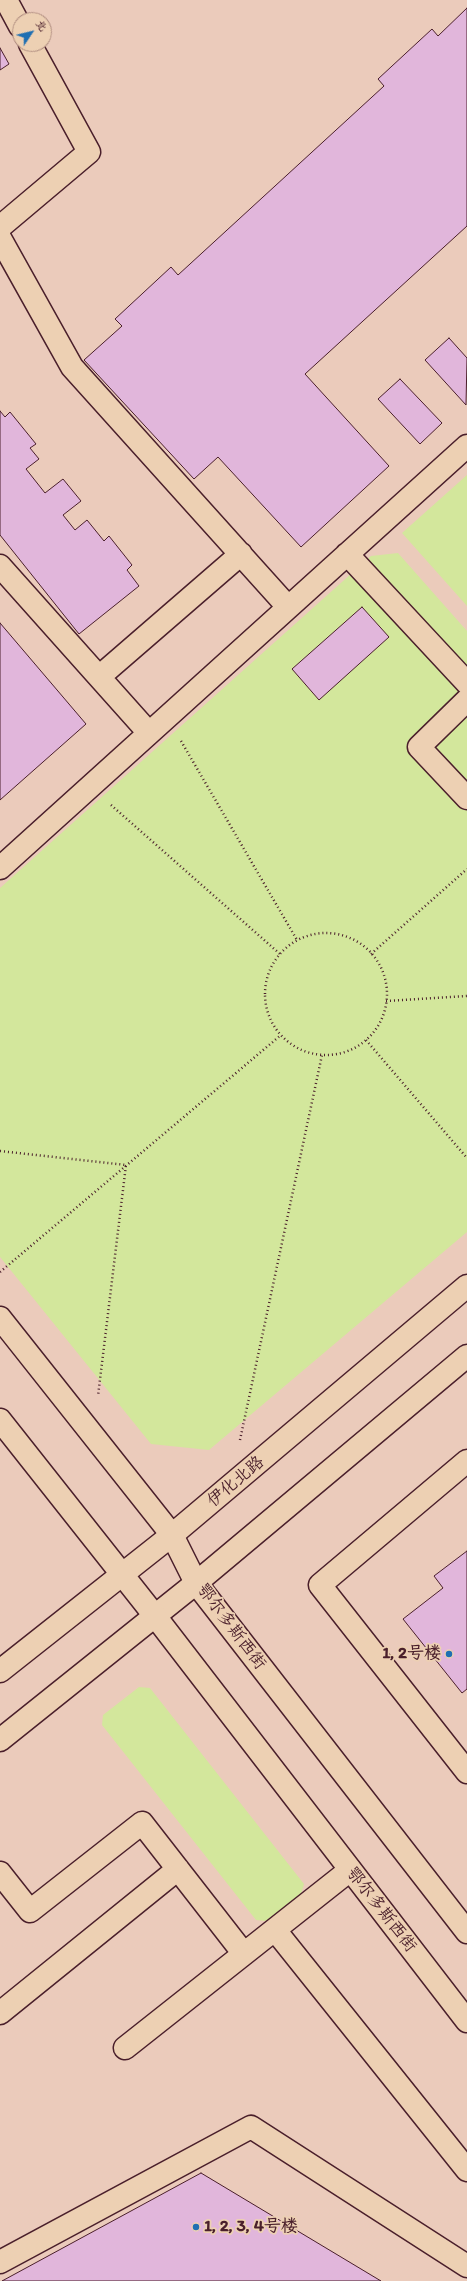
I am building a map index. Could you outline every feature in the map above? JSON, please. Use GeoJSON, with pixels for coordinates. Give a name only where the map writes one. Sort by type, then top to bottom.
{"type":"FeatureCollection","features":[{"type":"Feature","properties":{"kind":"main road"},"geometry":{"type":"LineString","coordinates":[[6,0],[12,12]]}},
{"type":"Feature","properties":{"kind":"main road"},"geometry":{"type":"LineString","coordinates":[[0,227],[89,152],[34,52]]}},
{"type":"Feature","properties":{"kind":"main road"},"geometry":{"type":"LineString","coordinates":[[0,238],[72,367],[288,607]]}},
{"type":"Feature","properties":{"kind":"main road"},"geometry":{"type":"LineString","coordinates":[[0,868],[467,446]]}},
{"type":"Feature","properties":{"kind":"main road"},"geometry":{"type":"LineString","coordinates":[[99,677],[241,554]]}},
{"type":"Feature","properties":{"kind":"main road"},"geometry":{"type":"LineString","coordinates":[[347,554],[467,683]]}},
{"type":"Feature","properties":{"kind":"main road"},"geometry":{"type":"LineString","coordinates":[[0,566],[149,733]]}},
{"type":"Feature","properties":{"kind":"main road"},"geometry":{"type":"LineString","coordinates":[[467,700],[418,747],[467,798]]}},
{"type":"Feature","properties":{"kind":"main road","name":"伊化北路"},"geometry":{"type":"LineString","coordinates":[[0,1671],[120,1574],[172,1535],[467,1286]]}},
{"type":"Feature","properties":{"kind":"main road","name":"鄂尔多斯西街"},"geometry":{"type":"LineString","coordinates":[[0,1318],[172,1535],[196,1583],[467,1931]]}},
{"type":"Feature","properties":{"kind":"main road"},"geometry":{"type":"LineString","coordinates":[[0,1740],[196,1583],[467,1356]]}},
{"type":"Feature","properties":{"kind":"main road","name":"鄂尔多斯西街"},"geometry":{"type":"LineString","coordinates":[[0,1420],[120,1574],[155,1616],[467,2021]]}},
{"type":"Feature","properties":{"kind":"main road"},"geometry":{"type":"LineString","coordinates":[[467,1461],[320,1584],[467,1772]]}},
{"type":"Feature","properties":{"kind":"main road"},"geometry":{"type":"LineString","coordinates":[[0,1873],[30,1910],[142,1823],[244,1954]]}},
{"type":"Feature","properties":{"kind":"main road"},"geometry":{"type":"LineString","coordinates":[[0,2013],[178,1869]]}},
{"type":"Feature","properties":{"kind":"main road"},"geometry":{"type":"LineString","coordinates":[[125,2048],[350,1870]]}},
{"type":"Feature","properties":{"kind":"main road"},"geometry":{"type":"LineString","coordinates":[[275,1930],[467,2170]]}},
{"type":"Feature","properties":{"kind":"main road"},"geometry":{"type":"LineString","coordinates":[[0,2262],[251,2126],[467,2266]]}},
{"type":"Feature","properties":{"kind":"path"},"geometry":{"type":"LineString","coordinates":[[167,717],[297,940]]}},
{"type":"Feature","properties":{"kind":"path"},"geometry":{"type":"LineString","coordinates":[[90,786],[280,954]]}},
{"type":"Feature","properties":{"kind":"path"},"geometry":{"type":"LineString","coordinates":[[371,954],[467,869]]}},
{"type":"Feature","properties":{"kind":"path"},"geometry":{"type":"LineString","coordinates":[[316,934],[336,934],[356,941],[371,954],[381,968],[386,984],[386,1001],[383,1016],[376,1029],[366,1040],[348,1051],[338,1054],[322,1055],[307,1052],[292,1045],[281,1035],[271,1020],[266,1004],[266,986],[270,969],[280,954],[297,940],[316,934]]}},
{"type":"Feature","properties":{"kind":"path"},"geometry":{"type":"LineString","coordinates":[[386,1001],[467,996]]}},
{"type":"Feature","properties":{"kind":"path"},"geometry":{"type":"LineString","coordinates":[[0,1272],[281,1035]]}},
{"type":"Feature","properties":{"kind":"path"},"geometry":{"type":"LineString","coordinates":[[366,1040],[467,1158]]}},
{"type":"Feature","properties":{"kind":"path"},"geometry":{"type":"LineString","coordinates":[[231,1486],[322,1055]]}},
{"type":"Feature","properties":{"kind":"path"},"geometry":{"type":"LineString","coordinates":[[0,1151],[126,1165]]}},
{"type":"Feature","properties":{"kind":"path"},"geometry":{"type":"LineString","coordinates":[[94,1436],[126,1165]]}},
{"type":"Feature","properties":{"kind":"green space"},"geometry":{"type":"Polygon","coordinates":[[[467,475],[467,606],[402,533],[467,475]]]}},
{"type":"Feature","properties":{"kind":"green space"},"geometry":{"type":"Polygon","coordinates":[[[398,553],[467,631],[467,1232],[209,1450],[151,1444],[0,1257],[0,888],[371,556],[398,553]]]}},
{"type":"Feature","properties":{"kind":"green space"},"geometry":{"type":"Polygon","coordinates":[[[139,1687],[150,1688],[304,1884],[301,1894],[266,1921],[256,1920],[102,1725],[103,1715],[139,1687]]]}},
{"type":"Feature","properties":{"kind":"building"},"geometry":{"type":"Polygon","coordinates":[[[467,8],[467,226],[305,374],[389,466],[301,547],[218,457],[194,479],[84,360],[122,326],[115,319],[171,267],[178,275],[384,86],[378,79],[432,29],[438,36],[467,8]]]}},
{"type":"Feature","properties":{"kind":"building"},"geometry":{"type":"Polygon","coordinates":[[[0,48],[9,64],[0,70],[0,48]]]}},
{"type":"Feature","properties":{"kind":"building"},"geometry":{"type":"Polygon","coordinates":[[[449,338],[467,358],[466,405],[425,360],[449,338]]]}},
{"type":"Feature","properties":{"kind":"building"},"geometry":{"type":"Polygon","coordinates":[[[400,379],[442,423],[420,444],[378,399],[400,379]]]}},
{"type":"Feature","properties":{"kind":"building"},"geometry":{"type":"Polygon","coordinates":[[[0,411],[5,417],[10,412],[36,444],[30,448],[39,459],[26,469],[45,493],[63,479],[81,501],[63,515],[75,530],[87,520],[104,541],[109,536],[132,565],[127,570],[139,586],[79,634],[0,535],[0,411]]]}},
{"type":"Feature","properties":{"kind":"building"},"geometry":{"type":"Polygon","coordinates":[[[362,607],[389,637],[319,700],[292,669],[362,607]]]}},
{"type":"Feature","properties":{"kind":"building"},"geometry":{"type":"Polygon","coordinates":[[[0,623],[86,724],[0,800],[0,623]]]}},
{"type":"Feature","properties":{"kind":"building","name":"1, 2号楼"},"geometry":{"type":"Polygon","coordinates":[[[467,1551],[467,1689],[462,1693],[403,1619],[443,1588],[434,1576],[467,1551]]]}},
{"type":"Feature","properties":{"kind":"building","name":"1, 2, 3, 4号楼"},"geometry":{"type":"Polygon","coordinates":[[[201,2173],[381,2281],[2,2281],[201,2173]]]}},
{"type":"Feature","properties":{"kind":"place","name":"1, 2号楼"},"geometry":{"type":"Point","coordinates":[449,1654]}},
{"type":"Feature","properties":{"kind":"place","name":"1, 2, 3, 4号楼"},"geometry":{"type":"Point","coordinates":[196,2227]}}]}
